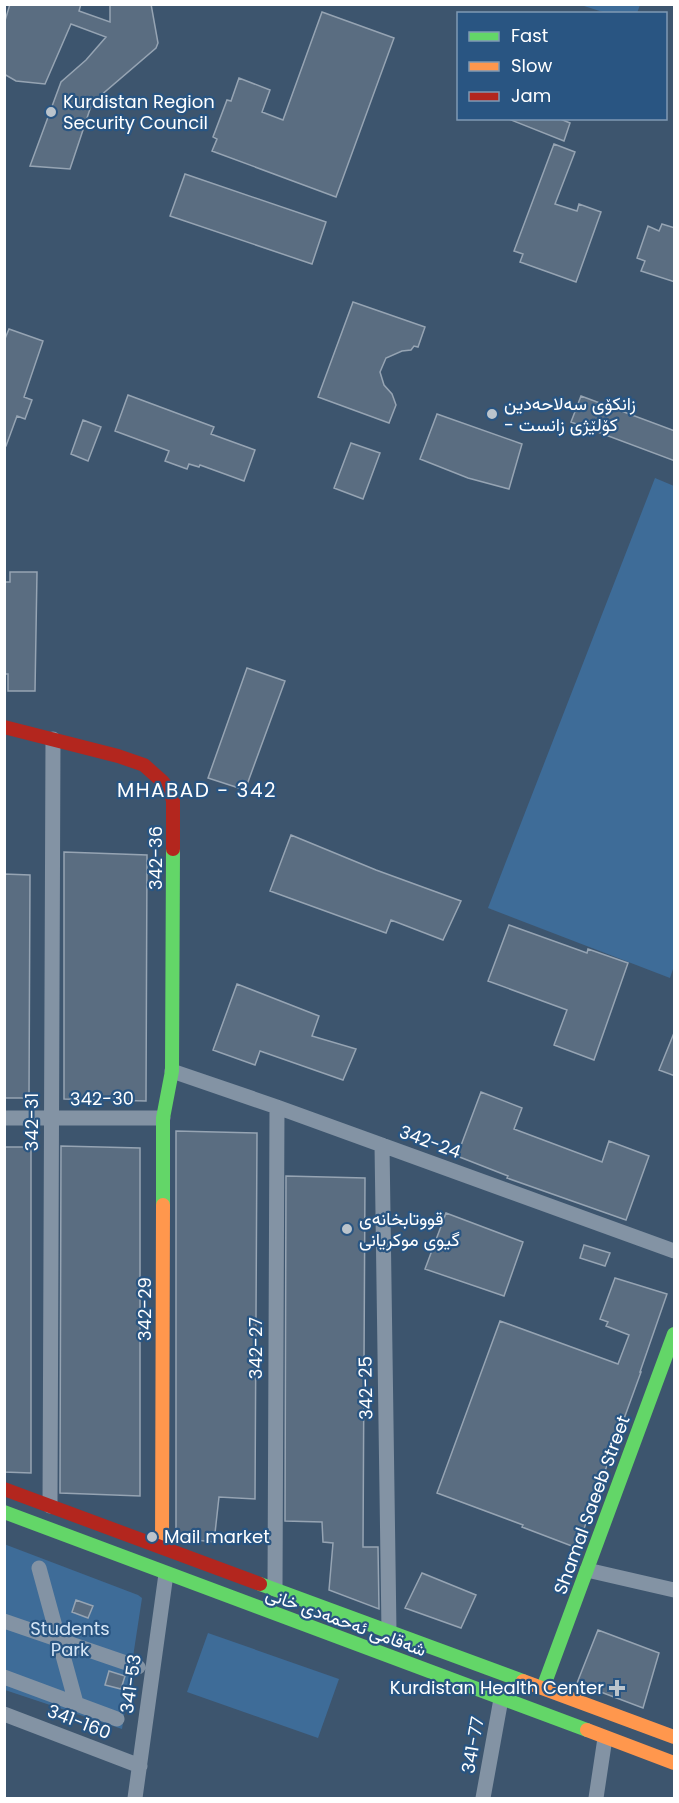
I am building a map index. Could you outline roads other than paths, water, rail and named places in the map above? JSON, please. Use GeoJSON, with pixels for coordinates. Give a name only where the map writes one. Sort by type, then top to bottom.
{"type":"FeatureCollection","features":[{"type":"Feature","properties":{"kind":"main road","name":"342-36"},"geometry":{"type":"LineString","coordinates":[[4,727],[118,756],[144,765],[171,793],[174,831],[172,1071]]}},
{"type":"Feature","properties":{"kind":"main road","name":"342-29"},"geometry":{"type":"LineString","coordinates":[[162,1547],[163,1118],[172,1071]]}},
{"type":"Feature","properties":{"kind":"main road","name":"Shamal Saeeb Street"},"geometry":{"type":"LineString","coordinates":[[543,1688],[675,1334]]}},
{"type":"Feature","properties":{"kind":"main road","name":"شەقامی ئەحمەدی خانی"},"geometry":{"type":"LineString","coordinates":[[4,1489],[675,1737]]}},
{"type":"Feature","properties":{"kind":"main road","name":"شەقامی ئەحمەدی خانی"},"geometry":{"type":"LineString","coordinates":[[4,1512],[675,1763]]}},
{"type":"Feature","properties":{"kind":"street","name":"342-31"},"geometry":{"type":"LineString","coordinates":[[50,1506],[53,739]]}},
{"type":"Feature","properties":{"kind":"street","name":"342-24"},"geometry":{"type":"LineString","coordinates":[[172,1071],[675,1251]]}},
{"type":"Feature","properties":{"kind":"street","name":"342-27"},"geometry":{"type":"LineString","coordinates":[[275,1589],[277,1107]]}},
{"type":"Feature","properties":{"kind":"street","name":"342-30"},"geometry":{"type":"LineString","coordinates":[[4,1118],[163,1118]]}},
{"type":"Feature","properties":{"kind":"street","name":"342-25"},"geometry":{"type":"LineString","coordinates":[[382,1145],[389,1631]]}},
{"type":"Feature","properties":{"kind":"street"},"geometry":{"type":"LineString","coordinates":[[39,1568],[76,1703]]}},
{"type":"Feature","properties":{"kind":"street"},"geometry":{"type":"LineString","coordinates":[[587,1570],[675,1590]]}},
{"type":"Feature","properties":{"kind":"street","name":"341-53"},"geometry":{"type":"LineString","coordinates":[[135,1798],[166,1574]]}},
{"type":"Feature","properties":{"kind":"street"},"geometry":{"type":"LineString","coordinates":[[4,1621],[138,1667]]}},
{"type":"Feature","properties":{"kind":"street"},"geometry":{"type":"LineString","coordinates":[[4,1677],[117,1719]]}},
{"type":"Feature","properties":{"kind":"street","name":"341-77"},"geometry":{"type":"LineString","coordinates":[[483,1798],[501,1699]]}},
{"type":"Feature","properties":{"kind":"street","name":"341-160"},"geometry":{"type":"LineString","coordinates":[[4,1714],[140,1766]]}},
{"type":"Feature","properties":{"kind":"street"},"geometry":{"type":"LineString","coordinates":[[596,1798],[605,1738]]}},
{"type":"Feature","properties":{"kind":"place","name":"Kurdistan Region Security Council"},"geometry":{"type":"Point","coordinates":[51,112]}},
{"type":"Feature","properties":{"kind":"place","name":"زانکۆی سەلاحەدین - کۆلێژی زانست"},"geometry":{"type":"Point","coordinates":[492,414]}},
{"type":"Feature","properties":{"kind":"place","name":"قووتابخانەی گيوی موكريانی"},"geometry":{"type":"Point","coordinates":[347,1229]}},
{"type":"Feature","properties":{"kind":"place","name":"Mail market"},"geometry":{"type":"Point","coordinates":[152,1537]}},
{"type":"Feature","properties":{"kind":"place","name":"Kurdistan Health Center"},"geometry":{"type":"Point","coordinates":[617,1688]}},
{"type":"Feature","properties":{"kind":"district","name":"MHABAD - 342"},"geometry":{"type":"Point","coordinates":[197,790]}},
{"type":"Feature","properties":{"kind":"park label","name":"Students Park"},"geometry":{"type":"Point","coordinates":[70,1639]}}]}
